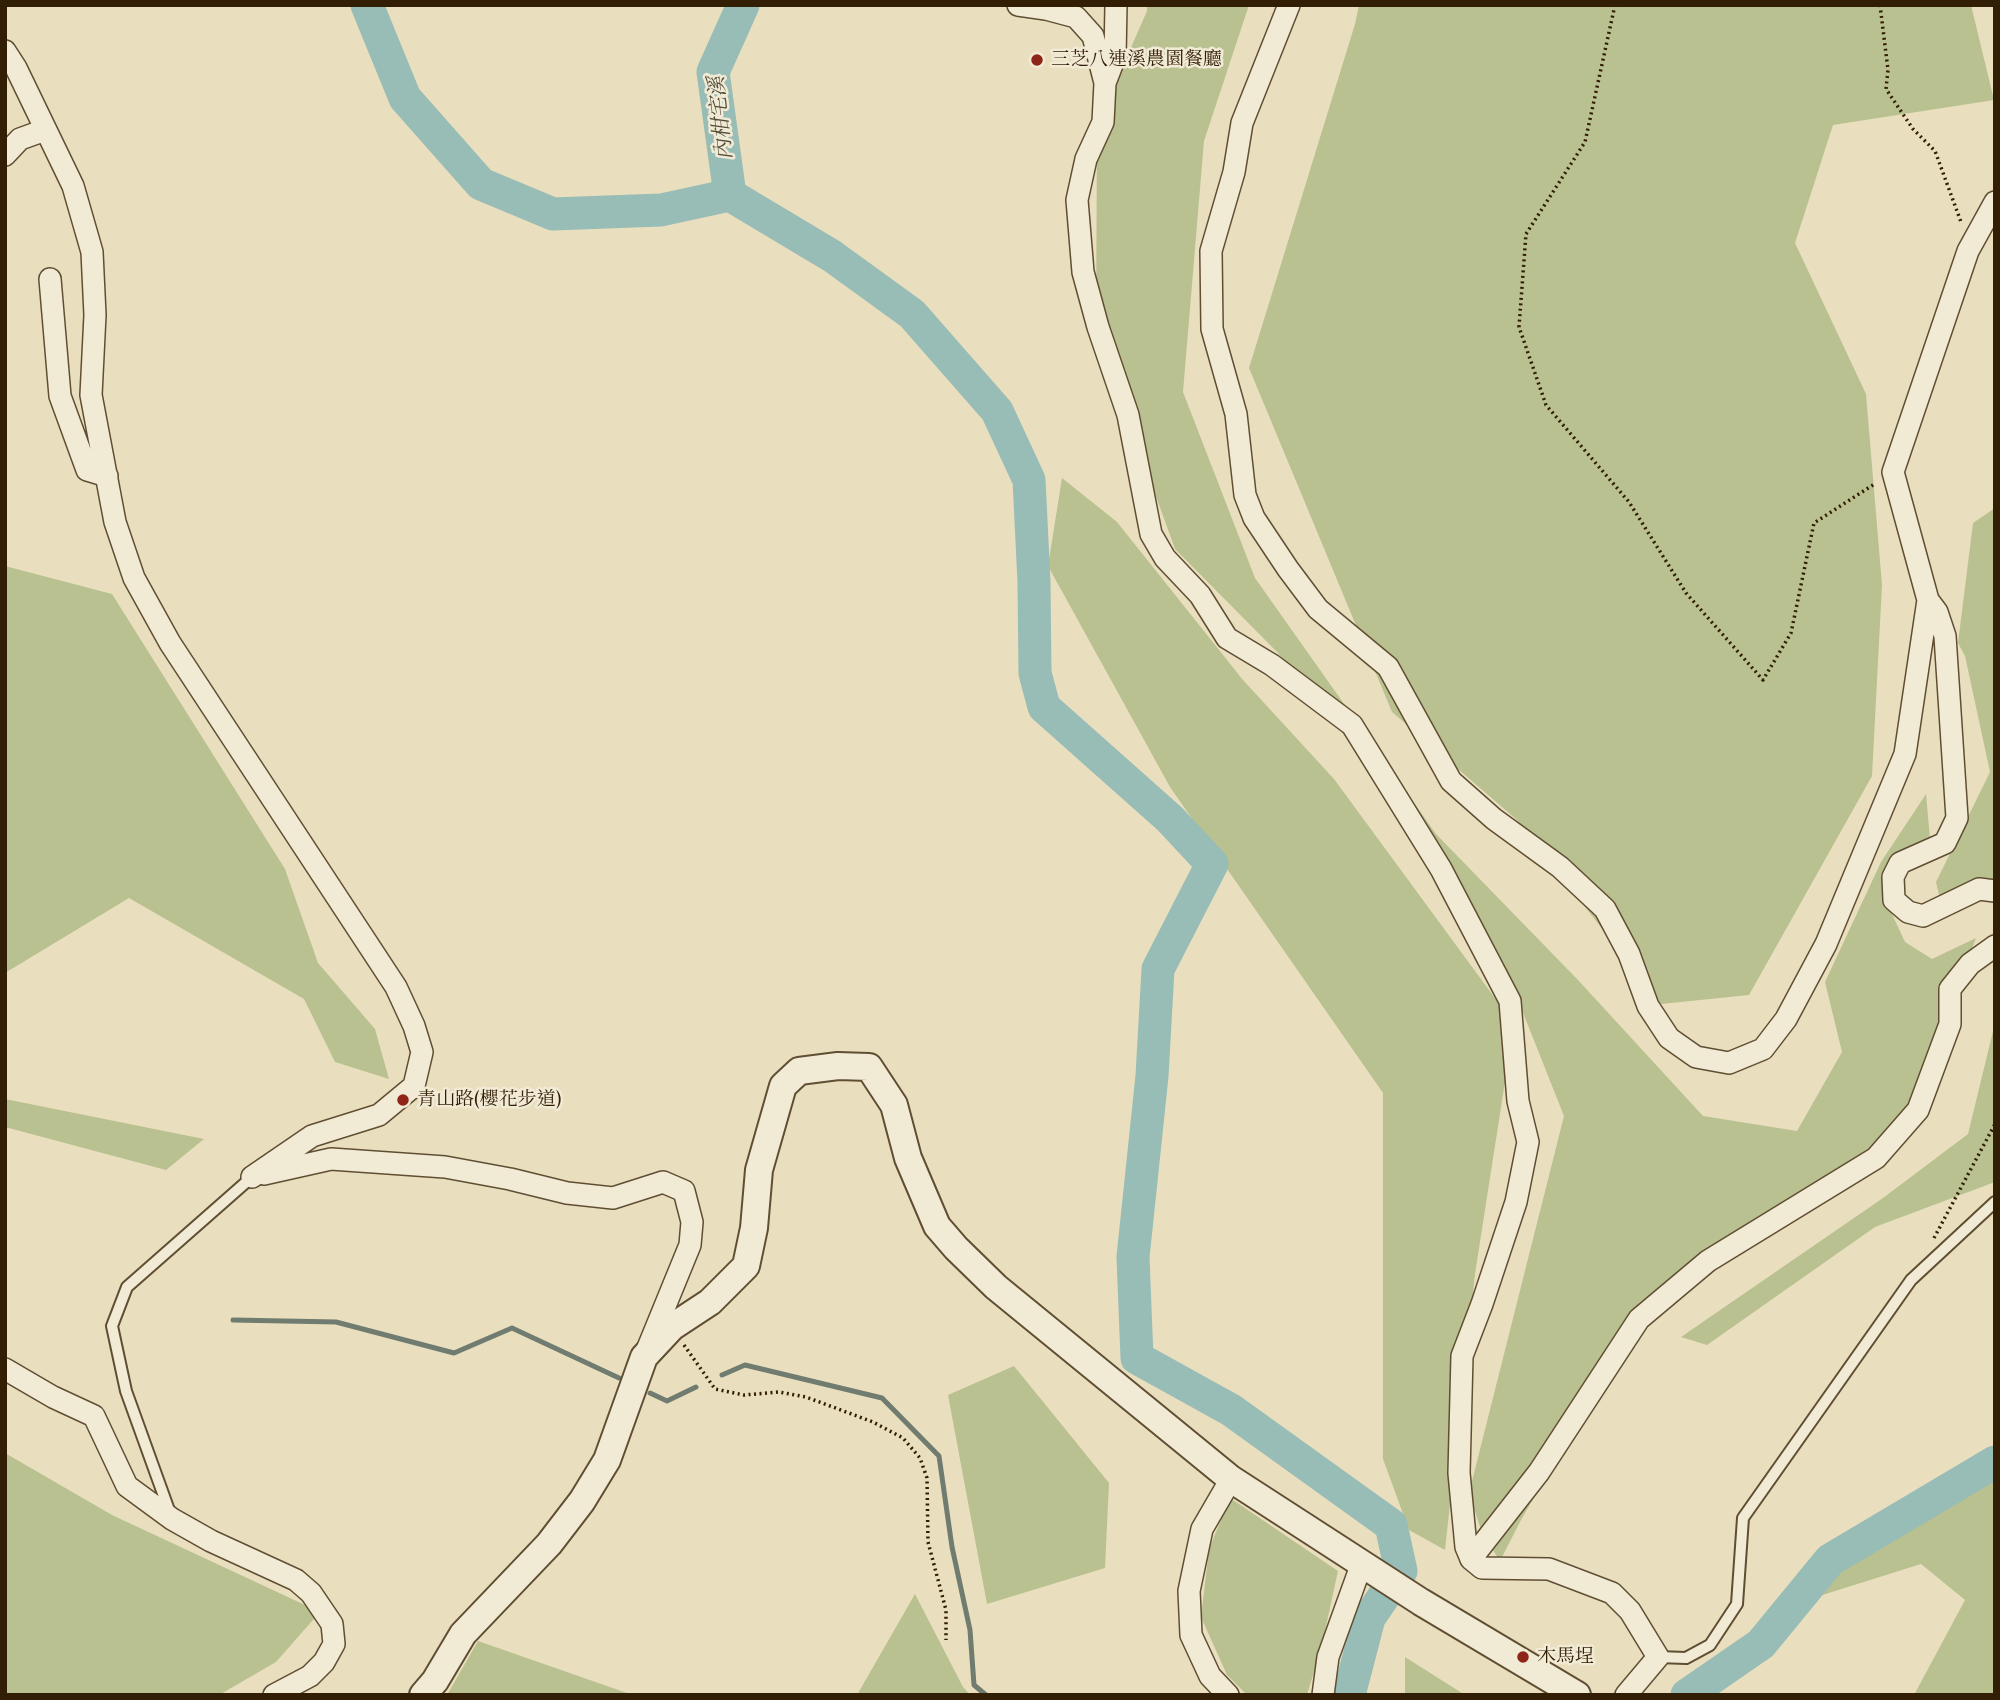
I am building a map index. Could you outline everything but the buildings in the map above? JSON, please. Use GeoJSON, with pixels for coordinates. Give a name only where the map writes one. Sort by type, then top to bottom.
{"type":"FeatureCollection","features":[{"type":"Feature","properties":{"kind":"street"},"geometry":{"type":"LineString","coordinates":[[1018,5],[1076,17],[1093,36],[1105,83],[1103,122],[1086,159],[1077,200],[1083,272],[1098,327],[1128,415],[1151,534],[1165,558],[1200,595],[1227,638],[1272,666],[1352,725],[1441,869],[1510,1001],[1518,1101],[1528,1142],[1516,1202],[1462,1356],[1459,1473],[1466,1547],[1471,1559],[1482,1568],[1549,1569],[1612,1594],[1630,1611],[1658,1657],[1626,1695]]}},
{"type":"Feature","properties":{"kind":"street"},"geometry":{"type":"LineString","coordinates":[[1105,83],[1115,57],[1116,5]]}},
{"type":"Feature","properties":{"kind":"street"},"geometry":{"type":"LineString","coordinates":[[1289,5],[1242,123],[1234,172],[1211,251],[1212,329],[1236,414],[1245,495],[1254,518],[1318,609],[1388,667],[1451,780],[1494,818],[1560,867],[1605,909],[1629,954],[1648,1006],[1669,1038],[1696,1057],[1729,1063],[1763,1049],[1786,1019],[1826,944],[1905,754],[1928,600]]}},
{"type":"Feature","properties":{"kind":"street"},"geometry":{"type":"LineString","coordinates":[[5,51],[16,68],[72,186],[92,252],[95,315],[91,395],[115,522],[134,578],[177,654],[396,987],[414,1026],[422,1052],[414,1086],[379,1115],[312,1136],[252,1177]]}},
{"type":"Feature","properties":{"kind":"street"},"geometry":{"type":"LineString","coordinates":[[5,155],[20,139],[45,130]]}},
{"type":"Feature","properties":{"kind":"street"},"geometry":{"type":"LineString","coordinates":[[1995,202],[1968,251],[1893,472],[1928,600],[1937,612],[1945,636],[1957,818],[1945,843],[1900,863],[1893,877],[1894,900],[1908,912],[1923,916],[1979,889],[1995,891]]}},
{"type":"Feature","properties":{"kind":"street"},"geometry":{"type":"LineString","coordinates":[[50,279],[60,396],[88,470],[107,476]]}},
{"type":"Feature","properties":{"kind":"street"},"geometry":{"type":"LineString","coordinates":[[1471,1559],[1539,1472],[1639,1319],[1708,1261],[1876,1158],[1918,1110],[1951,1024],[1950,989],[1970,964],[1995,946]]}},
{"type":"Feature","properties":{"kind":"street"},"geometry":{"type":"LineString","coordinates":[[644,1357],[672,1327],[710,1302],[746,1266],[754,1228],[759,1170],[783,1086],[799,1071],[838,1066],[869,1067],[894,1105],[908,1158],[937,1226],[996,1287],[1231,1479],[1421,1602],[1577,1695]]}},
{"type":"Feature","properties":{"kind":"street"},"geometry":{"type":"LineString","coordinates":[[252,1177],[331,1159],[445,1167],[567,1193],[613,1198],[663,1182],[684,1191],[692,1222],[690,1245],[644,1357],[607,1460],[582,1501],[549,1544],[463,1634],[435,1681],[423,1695]]}},
{"type":"Feature","properties":{"kind":"street"},"geometry":{"type":"LineString","coordinates":[[5,1369],[93,1416],[127,1486],[172,1519],[211,1541],[296,1580],[310,1593],[332,1623],[334,1644],[324,1662],[310,1676],[274,1695]]}},
{"type":"Feature","properties":{"kind":"street"},"geometry":{"type":"LineString","coordinates":[[1228,1695],[1210,1676],[1191,1635],[1189,1591],[1202,1529],[1231,1479]]}},
{"type":"Feature","properties":{"kind":"street"},"geometry":{"type":"LineString","coordinates":[[1323,1695],[1328,1657],[1366,1566]]}},
{"type":"Feature","properties":{"kind":"lane"},"geometry":{"type":"LineString","coordinates":[[172,1519],[126,1391],[112,1326],[127,1287],[252,1177]]}},
{"type":"Feature","properties":{"kind":"lane"},"geometry":{"type":"LineString","coordinates":[[1658,1657],[1686,1658],[1710,1645],[1737,1604],[1743,1518],[1911,1280],[1995,1202]]}},
{"type":"Feature","properties":{"kind":"path"},"geometry":{"type":"LineString","coordinates":[[1615,5],[1585,142],[1526,234],[1519,327],[1546,405],[1629,502],[1686,593],[1763,680],[1791,633],[1814,523],[1893,472]]}},
{"type":"Feature","properties":{"kind":"path"},"geometry":{"type":"LineString","coordinates":[[1880,5],[1888,70],[1886,89],[1913,129],[1935,151],[1968,251]]}},
{"type":"Feature","properties":{"kind":"path"},"geometry":{"type":"LineString","coordinates":[[1930,1244],[1995,1125]]}},
{"type":"Feature","properties":{"kind":"path"},"geometry":{"type":"LineString","coordinates":[[672,1327],[693,1361],[715,1389],[744,1395],[779,1392],[806,1396],[873,1422],[904,1438],[920,1458],[927,1478],[928,1542],[946,1610],[946,1640]]}},
{"type":"Feature","properties":{"kind":"green space"},"geometry":{"type":"Polygon","coordinates":[[[1147,5],[1249,5],[1204,141],[1183,392],[1255,578],[1436,834],[1578,980],[1703,1116],[1797,1131],[1842,1052],[1825,982],[1881,862],[1926,794],[1930,839],[1886,901],[1905,942],[1932,959],[1976,938],[1897,1141],[1739,1237],[1622,1340],[1600,1386],[1522,1518],[1500,1561],[1482,1533],[1469,1493],[1564,1116],[1514,990],[1443,858],[1278,653],[1175,549],[1096,330],[1097,125],[1147,11],[1147,5]]]}},
{"type":"Feature","properties":{"kind":"green space"},"geometry":{"type":"Polygon","coordinates":[[[1359,5],[1971,5],[1994,100],[1833,125],[1795,243],[1866,394],[1882,585],[1872,776],[1749,995],[1661,1004],[1517,820],[1392,712],[1249,368],[1359,5]]]}},
{"type":"Feature","properties":{"kind":"green space"},"geometry":{"type":"Polygon","coordinates":[[[1062,478],[1117,522],[1243,680],[1334,779],[1514,1024],[1475,1274],[1445,1550],[1409,1530],[1383,1459],[1383,1093],[1170,787],[1048,566],[1062,478]]]}},
{"type":"Feature","properties":{"kind":"green space"},"geometry":{"type":"Polygon","coordinates":[[[1995,508],[1995,887],[1942,908],[1936,882],[1990,772],[1965,656],[1958,643],[1973,523],[1995,508]]]}},
{"type":"Feature","properties":{"kind":"green space"},"geometry":{"type":"Polygon","coordinates":[[[5,566],[112,594],[285,869],[318,963],[375,1029],[389,1079],[335,1062],[304,999],[129,898],[5,973],[5,566]]]}},
{"type":"Feature","properties":{"kind":"green space"},"geometry":{"type":"Polygon","coordinates":[[[1995,1023],[1995,1182],[1875,1227],[1707,1345],[1681,1337],[1883,1198],[1968,1134],[1995,1023]]]}},
{"type":"Feature","properties":{"kind":"green space"},"geometry":{"type":"Polygon","coordinates":[[[5,1099],[204,1139],[166,1170],[5,1127],[5,1099]]]}},
{"type":"Feature","properties":{"kind":"green space"},"geometry":{"type":"Polygon","coordinates":[[[1014,1366],[1109,1483],[1105,1568],[987,1604],[948,1395],[1014,1366]]]}},
{"type":"Feature","properties":{"kind":"green space"},"geometry":{"type":"Polygon","coordinates":[[[5,1453],[112,1515],[320,1612],[276,1662],[219,1695],[5,1695],[5,1453]]]}},
{"type":"Feature","properties":{"kind":"green space"},"geometry":{"type":"Polygon","coordinates":[[[1995,1477],[1995,1695],[1914,1695],[1965,1600],[1921,1564],[1816,1597],[1814,1576],[1995,1477]]]}},
{"type":"Feature","properties":{"kind":"green space"},"geometry":{"type":"Polygon","coordinates":[[[1230,1498],[1338,1571],[1322,1645],[1307,1695],[1247,1695],[1227,1675],[1201,1617],[1209,1549],[1230,1498]]]}},
{"type":"Feature","properties":{"kind":"green space"},"geometry":{"type":"Polygon","coordinates":[[[915,1594],[963,1687],[970,1695],[857,1695],[915,1594]]]}},
{"type":"Feature","properties":{"kind":"green space"},"geometry":{"type":"Polygon","coordinates":[[[478,1641],[627,1693],[645,1695],[447,1695],[478,1641]]]}},
{"type":"Feature","properties":{"kind":"green space"},"geometry":{"type":"Polygon","coordinates":[[[1405,1657],[1465,1695],[1405,1695],[1405,1657]]]}},
{"type":"Feature","properties":{"kind":"waterway"},"geometry":{"type":"LineString","coordinates":[[367,5],[405,98],[481,184],[553,214],[661,210],[730,195],[832,256],[912,314],[997,411],[1029,480],[1035,673],[1044,707],[1170,819],[1212,864],[1158,969],[1152,1076],[1133,1257],[1137,1358],[1231,1410],[1391,1525],[1401,1571],[1369,1618],[1349,1695]]}},
{"type":"Feature","properties":{"kind":"waterway","name":"內柑宅溪"},"geometry":{"type":"LineString","coordinates":[[730,195],[713,72],[743,5]]}},
{"type":"Feature","properties":{"kind":"waterway"},"geometry":{"type":"LineString","coordinates":[[233,1320],[336,1322],[454,1353],[512,1328],[619,1378]]}},
{"type":"Feature","properties":{"kind":"waterway"},"geometry":{"type":"LineString","coordinates":[[722,1375],[745,1365],[882,1398],[939,1456],[952,1547],[970,1630],[974,1685],[986,1695]]}},
{"type":"Feature","properties":{"kind":"waterway"},"geometry":{"type":"LineString","coordinates":[[650,1393],[667,1401],[696,1387]]}},
{"type":"Feature","properties":{"kind":"waterway"},"geometry":{"type":"LineString","coordinates":[[1687,1695],[1761,1644],[1830,1560],[1995,1462]]}},
{"type":"Feature","properties":{"kind":"place","name":"三芝八連溪農園餐廳"},"geometry":{"type":"Point","coordinates":[1037,60]}},
{"type":"Feature","properties":{"kind":"place","name":"青山路(櫻花步道)"},"geometry":{"type":"Point","coordinates":[403,1100]}},
{"type":"Feature","properties":{"kind":"place","name":"木馬埕"},"geometry":{"type":"Point","coordinates":[1523,1657]}}]}
